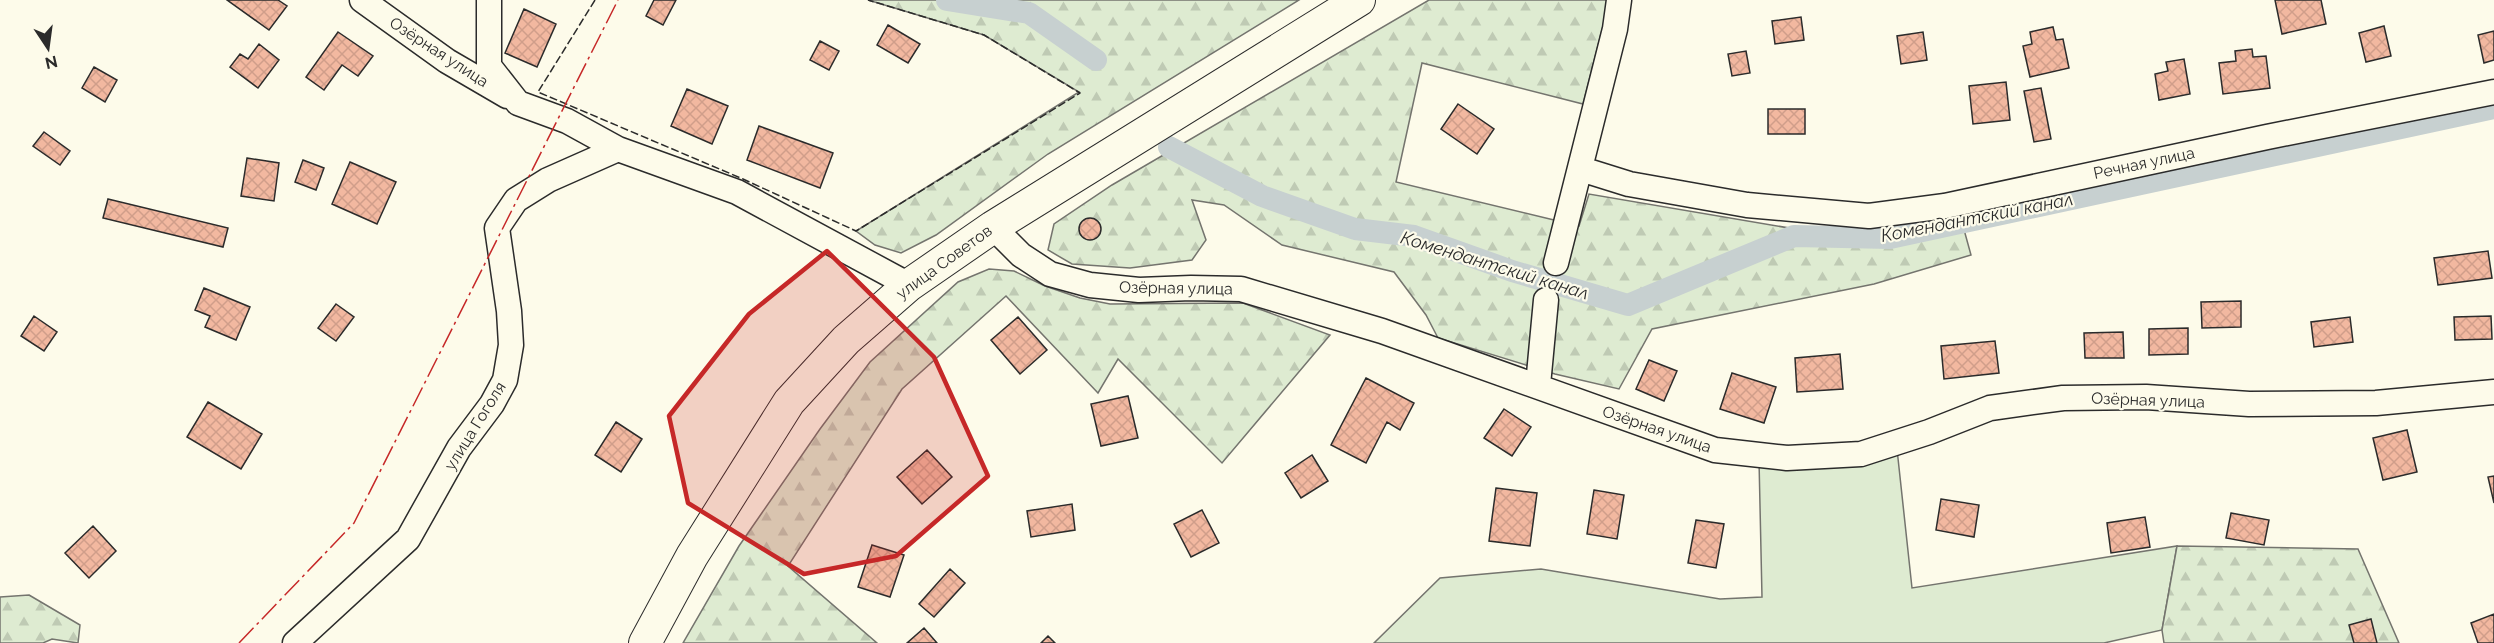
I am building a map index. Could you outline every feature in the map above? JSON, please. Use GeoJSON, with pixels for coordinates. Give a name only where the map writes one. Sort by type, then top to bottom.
{"type":"FeatureCollection","features":[{"type":"Feature","properties":{"kind":"main road","name":"улица Советов"},"geometry":{"type":"LineString","coordinates":[[645,643],[692,555],[789,402],[846,340],[909,285],[993,227],[1359,0]]}},
{"type":"Feature","properties":{"kind":"street","name":"Озёрная улица"},"geometry":{"type":"LineString","coordinates":[[362,0],[447,61],[518,103],[567,121],[618,149],[737,192],[909,285]]}},
{"type":"Feature","properties":{"kind":"street"},"geometry":{"type":"LineString","coordinates":[[489,0],[489,66],[518,103]]}},
{"type":"Feature","properties":{"kind":"street"},"geometry":{"type":"LineString","coordinates":[[1556,263],[1615,28],[1619,0]]}},
{"type":"Feature","properties":{"kind":"street","name":"Речная улица"},"geometry":{"type":"LineString","coordinates":[[1581,169],[1629,184],[1747,205],[1869,216],[1945,206],[2267,137],[2494,92]]}},
{"type":"Feature","properties":{"kind":"street","name":"улица Гоголя"},"geometry":{"type":"LineString","coordinates":[[295,643],[408,539],[459,448],[492,404],[504,380],[511,345],[509,311],[497,228],[516,200],[548,180],[618,149]]}},
{"type":"Feature","properties":{"kind":"street","name":"Озёрная улица"},"geometry":{"type":"LineString","coordinates":[[993,227],[1021,255],[1050,274],[1080,282],[1139,290],[1241,289],[1382,331],[1715,450],[1787,458],[1861,454],[1990,408],[2063,398],[2146,397],[2249,404],[2376,403],[2494,392]]}},
{"type":"Feature","properties":{"kind":"street"},"geometry":{"type":"LineString","coordinates":[[1538,385],[1546,300]]}},
{"type":"Feature","properties":{"kind":"highlighted area"},"geometry":{"type":"Polygon","coordinates":[[[827,251],[934,357],[988,476],[896,556],[804,574],[688,503],[669,416],[749,314],[827,251]]]}},
{"type":"Feature","properties":{"kind":"green space"},"geometry":{"type":"Polygon","coordinates":[[[868,0],[1299,0],[1048,154],[936,235],[901,253],[875,245],[856,231],[1079,92],[984,35],[868,0]]]}},
{"type":"Feature","properties":{"kind":"green space"},"geometry":{"type":"Polygon","coordinates":[[[1429,0],[1608,0],[1583,104],[1422,63],[1396,182],[1579,226],[1589,194],[1889,245],[1963,226],[1971,255],[1874,284],[1652,329],[1619,389],[1555,374],[1438,338],[1426,315],[1394,272],[1282,245],[1224,205],[1192,200],[1206,240],[1192,260],[1130,268],[1072,264],[1048,250],[1054,224],[1112,185],[1429,0]]]}},
{"type":"Feature","properties":{"kind":"green space"},"geometry":{"type":"Polygon","coordinates":[[[989,269],[1014,271],[1045,286],[1080,298],[1110,304],[1243,303],[1330,335],[1222,463],[1118,359],[1098,393],[1006,296],[902,389],[788,566],[877,643],[683,643],[739,546],[820,429],[870,362],[958,282],[989,269]]]}},
{"type":"Feature","properties":{"kind":"green space"},"geometry":{"type":"Polygon","coordinates":[[[1897,449],[1912,588],[2177,546],[2162,630],[2104,643],[1374,643],[1440,578],[1541,569],[1720,599],[1762,597],[1759,460],[1897,449]]]}},
{"type":"Feature","properties":{"kind":"green space"},"geometry":{"type":"Polygon","coordinates":[[[2177,546],[2358,549],[2399,643],[2164,643],[2162,630],[2177,546]]]}},
{"type":"Feature","properties":{"kind":"green space"},"geometry":{"type":"Polygon","coordinates":[[[29,595],[80,625],[78,643],[52,639],[43,643],[0,643],[0,597],[29,595]]]}},
{"type":"Feature","properties":{"kind":"building"},"geometry":{"type":"Polygon","coordinates":[[[227,0],[278,0],[287,6],[269,30],[227,0]]]}},
{"type":"Feature","properties":{"kind":"building"},"geometry":{"type":"Polygon","coordinates":[[[654,0],[676,0],[663,25],[646,16],[654,0]]]}},
{"type":"Feature","properties":{"kind":"building"},"geometry":{"type":"Polygon","coordinates":[[[2275,0],[2321,0],[2326,24],[2282,34],[2275,0]]]}},
{"type":"Feature","properties":{"kind":"building"},"geometry":{"type":"Polygon","coordinates":[[[524,9],[556,24],[537,67],[505,53],[524,9]]]}},
{"type":"Feature","properties":{"kind":"building"},"geometry":{"type":"Polygon","coordinates":[[[1801,17],[1804,40],[1775,44],[1772,21],[1801,17]]]}},
{"type":"Feature","properties":{"kind":"building"},"geometry":{"type":"Polygon","coordinates":[[[888,25],[920,44],[908,63],[877,45],[888,25]]]}},
{"type":"Feature","properties":{"kind":"building"},"geometry":{"type":"Polygon","coordinates":[[[2384,26],[2391,56],[2366,62],[2359,33],[2384,26]]]}},
{"type":"Feature","properties":{"kind":"building"},"geometry":{"type":"Polygon","coordinates":[[[2053,27],[2056,40],[2063,39],[2069,68],[2030,77],[2023,46],[2032,44],[2030,32],[2053,27]]]}},
{"type":"Feature","properties":{"kind":"building"},"geometry":{"type":"Polygon","coordinates":[[[2494,31],[2494,60],[2484,63],[2478,35],[2494,31]]]}},
{"type":"Feature","properties":{"kind":"building"},"geometry":{"type":"Polygon","coordinates":[[[338,32],[373,56],[358,76],[342,65],[324,90],[306,77],[338,32]]]}},
{"type":"Feature","properties":{"kind":"building"},"geometry":{"type":"Polygon","coordinates":[[[1923,32],[1927,60],[1901,64],[1897,36],[1923,32]]]}},
{"type":"Feature","properties":{"kind":"building"},"geometry":{"type":"Polygon","coordinates":[[[820,41],[839,51],[829,70],[810,60],[820,41]]]}},
{"type":"Feature","properties":{"kind":"building"},"geometry":{"type":"Polygon","coordinates":[[[259,44],[279,60],[258,88],[230,67],[240,54],[248,59],[259,44]]]}},
{"type":"Feature","properties":{"kind":"building"},"geometry":{"type":"Polygon","coordinates":[[[2252,49],[2253,57],[2266,56],[2270,88],[2223,94],[2219,63],[2236,61],[2235,51],[2252,49]]]}},
{"type":"Feature","properties":{"kind":"building"},"geometry":{"type":"Polygon","coordinates":[[[1746,51],[1750,73],[1732,76],[1728,54],[1746,51]]]}},
{"type":"Feature","properties":{"kind":"building"},"geometry":{"type":"Polygon","coordinates":[[[2184,59],[2190,94],[2159,100],[2155,74],[2168,71],[2166,62],[2184,59]]]}},
{"type":"Feature","properties":{"kind":"building"},"geometry":{"type":"Polygon","coordinates":[[[94,67],[117,80],[105,102],[82,88],[94,67]]]}},
{"type":"Feature","properties":{"kind":"building"},"geometry":{"type":"Polygon","coordinates":[[[2006,82],[2010,120],[1973,124],[1969,86],[2006,82]]]}},
{"type":"Feature","properties":{"kind":"building"},"geometry":{"type":"Polygon","coordinates":[[[2041,88],[2051,139],[2034,142],[2024,91],[2041,88]]]}},
{"type":"Feature","properties":{"kind":"building"},"geometry":{"type":"Polygon","coordinates":[[[687,89],[728,106],[712,144],[671,126],[687,89]]]}},
{"type":"Feature","properties":{"kind":"building"},"geometry":{"type":"Polygon","coordinates":[[[1458,104],[1494,129],[1477,154],[1441,129],[1458,104]]]}},
{"type":"Feature","properties":{"kind":"building"},"geometry":{"type":"Polygon","coordinates":[[[1768,109],[1805,109],[1805,134],[1768,134],[1768,109]]]}},
{"type":"Feature","properties":{"kind":"building"},"geometry":{"type":"Polygon","coordinates":[[[759,126],[833,153],[820,188],[747,160],[759,126]]]}},
{"type":"Feature","properties":{"kind":"building"},"geometry":{"type":"Polygon","coordinates":[[[44,132],[70,151],[60,165],[33,146],[44,132]]]}},
{"type":"Feature","properties":{"kind":"building"},"geometry":{"type":"Polygon","coordinates":[[[247,158],[279,163],[274,201],[241,196],[247,158]]]}},
{"type":"Feature","properties":{"kind":"building"},"geometry":{"type":"Polygon","coordinates":[[[303,160],[324,168],[316,190],[295,182],[303,160]]]}},
{"type":"Feature","properties":{"kind":"building"},"geometry":{"type":"Polygon","coordinates":[[[350,162],[396,182],[377,224],[332,204],[350,162]]]}},
{"type":"Feature","properties":{"kind":"building"},"geometry":{"type":"Polygon","coordinates":[[[108,199],[228,228],[223,247],[103,218],[108,199]]]}},
{"type":"Feature","properties":{"kind":"building"},"geometry":{"type":"Polygon","coordinates":[[[1090,218],[1098,221],[1101,229],[1098,237],[1090,240],[1082,237],[1079,229],[1082,221],[1090,218]]]}},
{"type":"Feature","properties":{"kind":"building"},"geometry":{"type":"Polygon","coordinates":[[[2488,251],[2492,278],[2438,285],[2434,258],[2488,251]]]}},
{"type":"Feature","properties":{"kind":"building"},"geometry":{"type":"Polygon","coordinates":[[[204,288],[250,307],[236,340],[205,327],[210,316],[195,310],[204,288]]]}},
{"type":"Feature","properties":{"kind":"building"},"geometry":{"type":"Polygon","coordinates":[[[2241,301],[2241,327],[2202,328],[2201,302],[2241,301]]]}},
{"type":"Feature","properties":{"kind":"building"},"geometry":{"type":"Polygon","coordinates":[[[336,304],[354,317],[336,341],[318,328],[336,304]]]}},
{"type":"Feature","properties":{"kind":"building"},"geometry":{"type":"Polygon","coordinates":[[[34,316],[57,332],[44,351],[21,336],[34,316]]]}},
{"type":"Feature","properties":{"kind":"building"},"geometry":{"type":"Polygon","coordinates":[[[2491,316],[2492,339],[2455,340],[2454,317],[2491,316]]]}},
{"type":"Feature","properties":{"kind":"building"},"geometry":{"type":"Polygon","coordinates":[[[1018,317],[1047,350],[1020,374],[991,340],[1018,317]]]}},
{"type":"Feature","properties":{"kind":"building"},"geometry":{"type":"Polygon","coordinates":[[[2350,317],[2353,342],[2314,347],[2311,322],[2350,317]]]}},
{"type":"Feature","properties":{"kind":"building"},"geometry":{"type":"Polygon","coordinates":[[[2188,328],[2188,354],[2149,355],[2149,329],[2188,328]]]}},
{"type":"Feature","properties":{"kind":"building"},"geometry":{"type":"Polygon","coordinates":[[[2123,332],[2124,358],[2085,358],[2084,333],[2123,332]]]}},
{"type":"Feature","properties":{"kind":"building"},"geometry":{"type":"Polygon","coordinates":[[[1995,341],[1999,373],[1944,379],[1941,346],[1995,341]]]}},
{"type":"Feature","properties":{"kind":"building"},"geometry":{"type":"Polygon","coordinates":[[[1840,354],[1843,389],[1797,392],[1795,358],[1840,354]]]}},
{"type":"Feature","properties":{"kind":"building"},"geometry":{"type":"Polygon","coordinates":[[[1649,360],[1677,371],[1664,401],[1636,389],[1649,360]]]}},
{"type":"Feature","properties":{"kind":"building"},"geometry":{"type":"Polygon","coordinates":[[[1732,373],[1776,387],[1764,423],[1720,409],[1732,373]]]}},
{"type":"Feature","properties":{"kind":"building"},"geometry":{"type":"Polygon","coordinates":[[[1366,378],[1414,403],[1400,430],[1387,422],[1366,463],[1331,445],[1366,378]]]}},
{"type":"Feature","properties":{"kind":"building"},"geometry":{"type":"Polygon","coordinates":[[[1128,396],[1138,438],[1101,446],[1091,404],[1128,396]]]}},
{"type":"Feature","properties":{"kind":"building"},"geometry":{"type":"Polygon","coordinates":[[[208,402],[262,434],[241,469],[187,437],[208,402]]]}},
{"type":"Feature","properties":{"kind":"building"},"geometry":{"type":"Polygon","coordinates":[[[1504,409],[1531,427],[1512,456],[1484,438],[1504,409]]]}},
{"type":"Feature","properties":{"kind":"building"},"geometry":{"type":"Polygon","coordinates":[[[616,422],[642,439],[621,472],[595,455],[616,422]]]}},
{"type":"Feature","properties":{"kind":"building"},"geometry":{"type":"Polygon","coordinates":[[[2407,430],[2417,472],[2383,480],[2373,438],[2407,430]]]}},
{"type":"Feature","properties":{"kind":"building"},"geometry":{"type":"Polygon","coordinates":[[[927,450],[952,477],[922,504],[897,477],[927,450]]]}},
{"type":"Feature","properties":{"kind":"building"},"geometry":{"type":"Polygon","coordinates":[[[1312,455],[1328,481],[1301,498],[1285,473],[1312,455]]]}},
{"type":"Feature","properties":{"kind":"building"},"geometry":{"type":"Polygon","coordinates":[[[2494,476],[2494,503],[2488,477],[2494,476]]]}},
{"type":"Feature","properties":{"kind":"building"},"geometry":{"type":"Polygon","coordinates":[[[1496,488],[1537,493],[1530,546],[1489,541],[1496,488]]]}},
{"type":"Feature","properties":{"kind":"building"},"geometry":{"type":"Polygon","coordinates":[[[1594,490],[1624,495],[1617,539],[1587,534],[1594,490]]]}},
{"type":"Feature","properties":{"kind":"building"},"geometry":{"type":"Polygon","coordinates":[[[1941,499],[1979,505],[1974,537],[1936,530],[1941,499]]]}},
{"type":"Feature","properties":{"kind":"building"},"geometry":{"type":"Polygon","coordinates":[[[1072,504],[1075,530],[1031,537],[1027,511],[1072,504]]]}},
{"type":"Feature","properties":{"kind":"building"},"geometry":{"type":"Polygon","coordinates":[[[1202,510],[1219,543],[1191,557],[1174,524],[1202,510]]]}},
{"type":"Feature","properties":{"kind":"building"},"geometry":{"type":"Polygon","coordinates":[[[2231,513],[2269,520],[2264,545],[2226,538],[2231,513]]]}},
{"type":"Feature","properties":{"kind":"building"},"geometry":{"type":"Polygon","coordinates":[[[2145,517],[2150,547],[2111,553],[2107,523],[2145,517]]]}},
{"type":"Feature","properties":{"kind":"building"},"geometry":{"type":"Polygon","coordinates":[[[1696,520],[1724,524],[1716,568],[1688,563],[1696,520]]]}},
{"type":"Feature","properties":{"kind":"building"},"geometry":{"type":"Polygon","coordinates":[[[93,526],[116,551],[89,578],[65,553],[93,526]]]}},
{"type":"Feature","properties":{"kind":"building"},"geometry":{"type":"Polygon","coordinates":[[[872,545],[904,555],[890,597],[858,587],[872,545]]]}},
{"type":"Feature","properties":{"kind":"building"},"geometry":{"type":"Polygon","coordinates":[[[950,569],[965,583],[934,617],[919,604],[950,569]]]}},
{"type":"Feature","properties":{"kind":"building"},"geometry":{"type":"Polygon","coordinates":[[[2494,614],[2494,643],[2478,643],[2471,623],[2494,614]]]}},
{"type":"Feature","properties":{"kind":"building"},"geometry":{"type":"Polygon","coordinates":[[[2371,619],[2377,643],[2354,643],[2349,625],[2371,619]]]}},
{"type":"Feature","properties":{"kind":"building"},"geometry":{"type":"Polygon","coordinates":[[[924,628],[937,643],[907,643],[924,628]]]}},
{"type":"Feature","properties":{"kind":"building"},"geometry":{"type":"Polygon","coordinates":[[[1048,636],[1055,643],[1041,643],[1048,636]]]}},
{"type":"Feature","properties":{"kind":"waterway","name":"Комендантский канал"},"geometry":{"type":"LineString","coordinates":[[947,0],[1029,13],[1096,60]]}},
{"type":"Feature","properties":{"kind":"waterway","name":"Комендантский канал"},"geometry":{"type":"LineString","coordinates":[[1169,147],[1262,196],[1355,229],[1414,236],[1512,271],[1628,305],[1794,236],[1890,238],[2494,108]]}},
{"type":"Feature","properties":{"kind":"fence"},"geometry":{"type":"LineString","coordinates":[[595,0],[538,92],[743,179],[856,231],[1080,93],[984,35],[868,0]]}},
{"type":"Feature","properties":{"kind":"power"},"geometry":{"type":"LineString","coordinates":[[239,643],[354,523],[618,0]]}}]}
